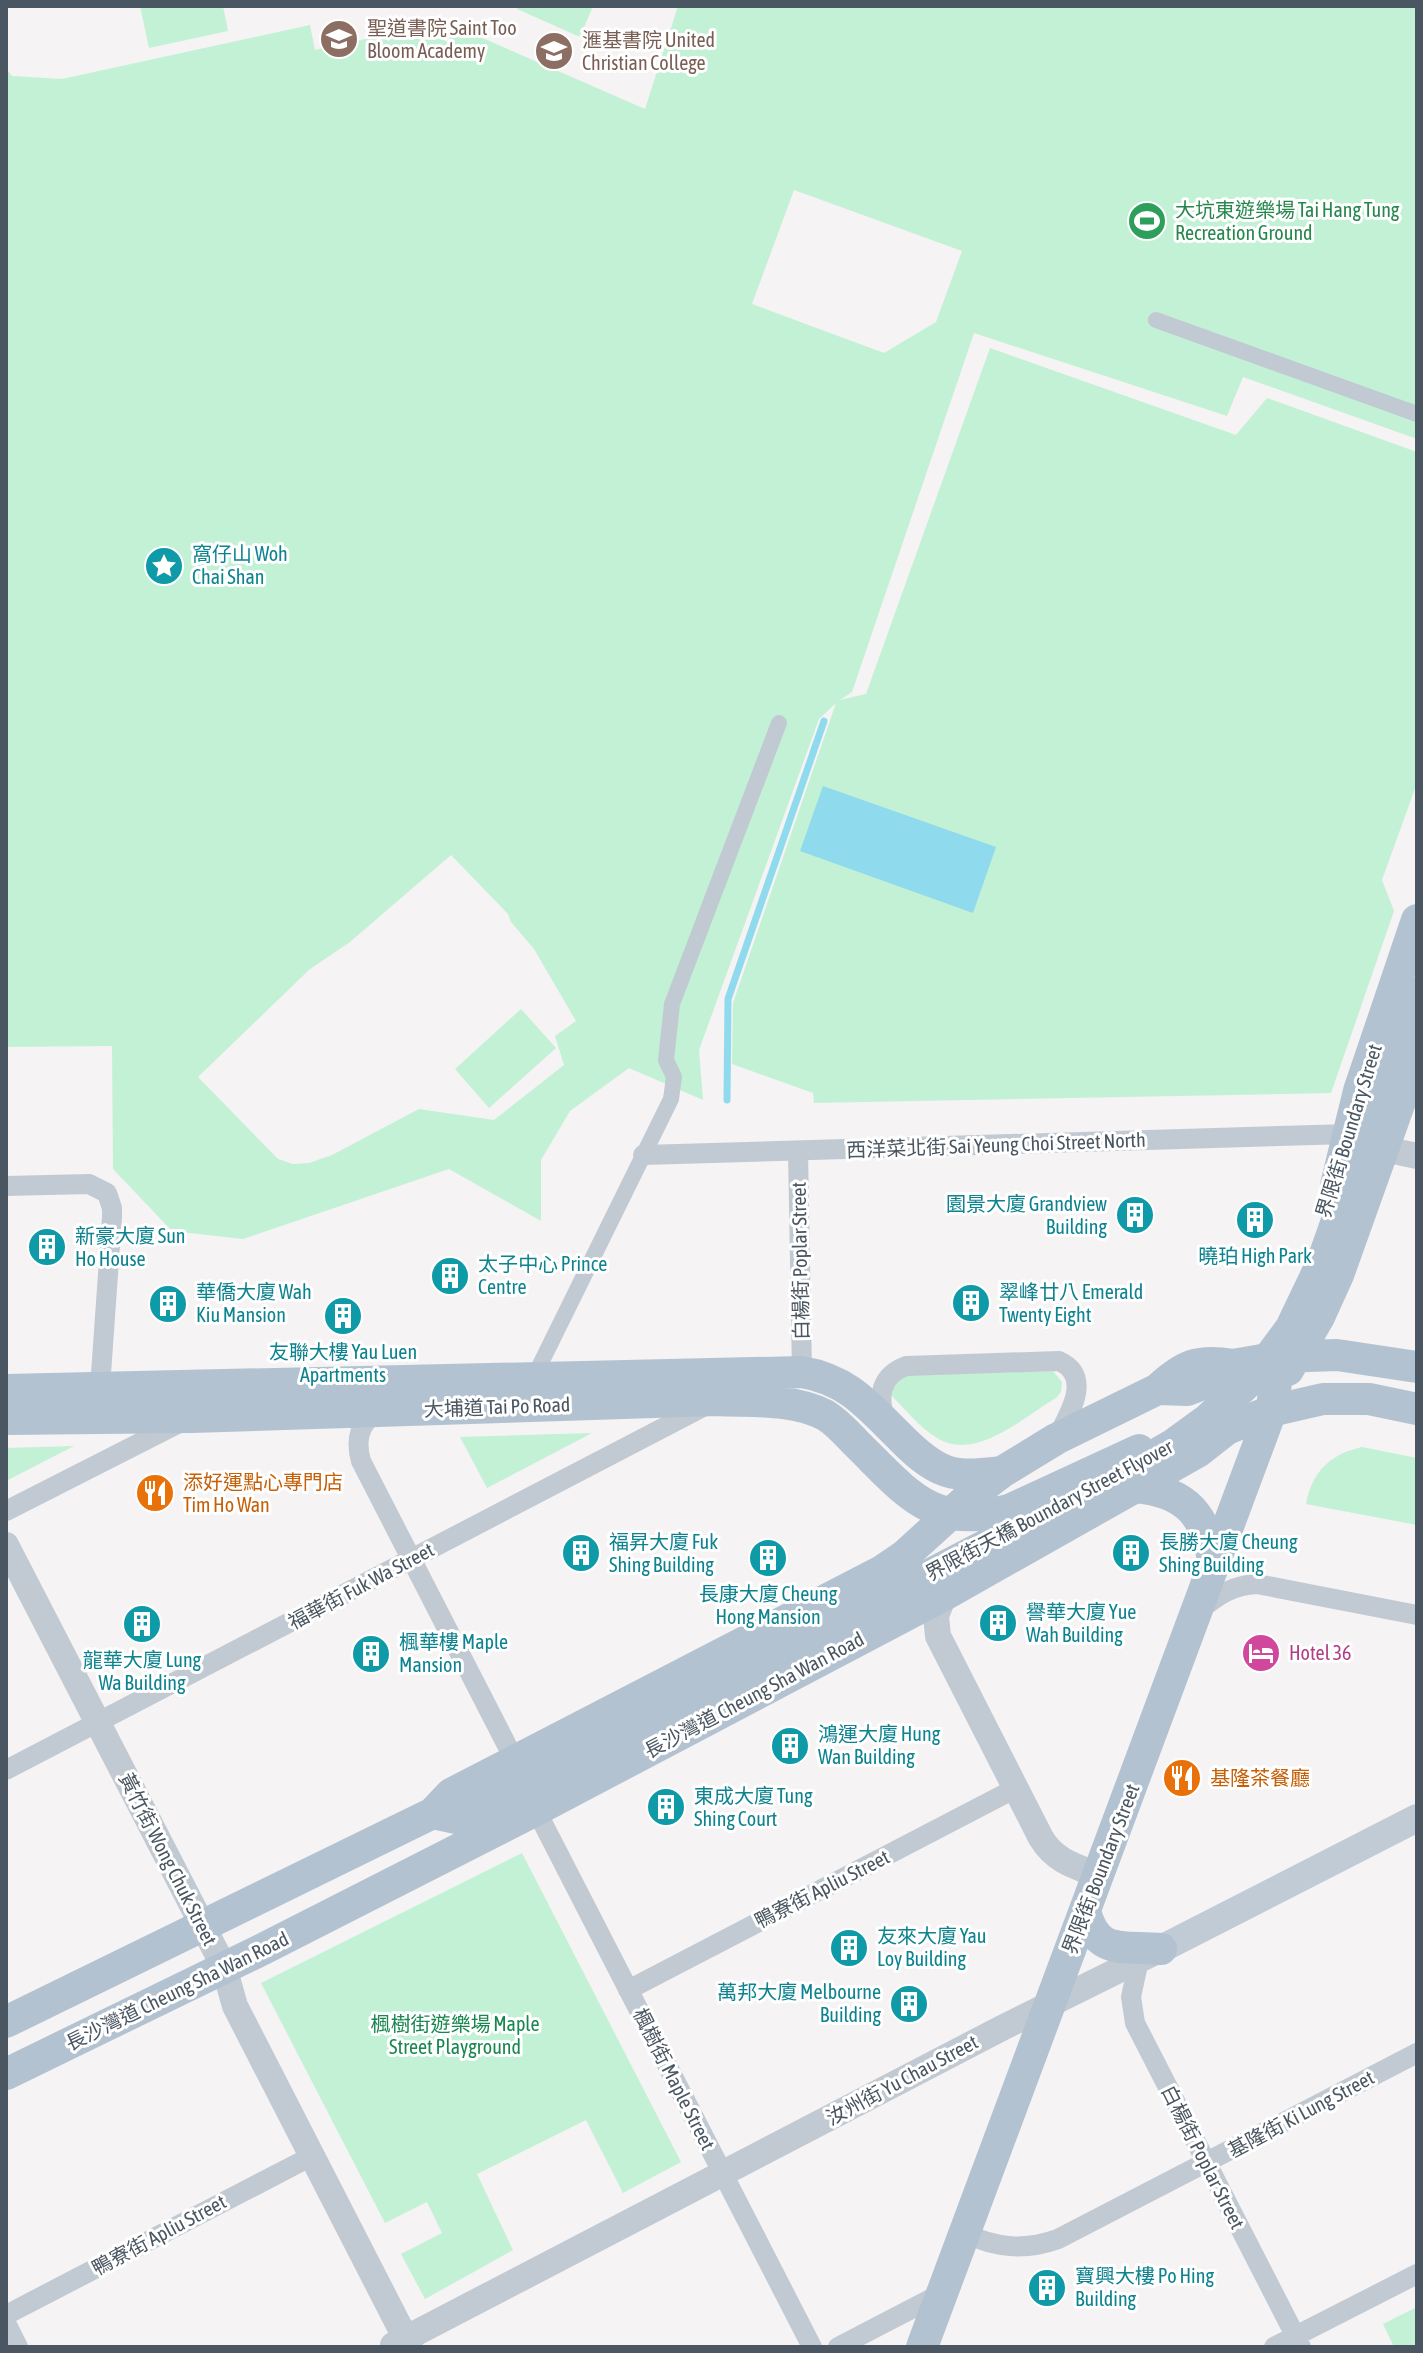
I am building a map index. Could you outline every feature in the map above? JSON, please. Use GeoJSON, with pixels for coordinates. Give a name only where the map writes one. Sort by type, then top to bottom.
{"type":"FeatureCollection","features":[{"type":"Feature","properties":{"kind":"main road","name":"界限街 Boundary Street"},"geometry":{"type":"LineString","coordinates":[[1288,1356],[1293,1299],[1341,1173],[1359,1091],[1417,920]]}},
{"type":"Feature","properties":{"kind":"main road","name":"界限街天橋 Boundary Street Flyover"},"geometry":{"type":"LineString","coordinates":[[447,1816],[1122,1474],[1174,1444],[1233,1398],[1272,1355],[1305,1301],[1322,1263],[1417,993]]}},
{"type":"Feature","properties":{"kind":"main road","name":"界限街 Boundary Street"},"geometry":{"type":"LineString","coordinates":[[922,2347],[1214,1565],[1288,1356],[1338,1275],[1417,1054]]}},
{"type":"Feature","properties":{"kind":"main road"},"geometry":{"type":"LineString","coordinates":[[6,2022],[202,1925],[447,1816],[451,1794],[882,1571],[904,1556],[949,1514],[1002,1472],[1056,1439],[1158,1389],[1181,1368],[1216,1362],[1233,1365],[1288,1356],[1337,1355],[1417,1367]]}},
{"type":"Feature","properties":{"kind":"main road","name":"大埔道 Tai Po Road"},"geometry":{"type":"LineString","coordinates":[[6,1390],[802,1372],[820,1375],[849,1388],[912,1449],[938,1468],[963,1474],[1002,1472]]}},
{"type":"Feature","properties":{"kind":"main road"},"geometry":{"type":"LineString","coordinates":[[949,1514],[987,1516],[1009,1510],[1141,1449],[1202,1429],[1227,1429],[1273,1400],[1369,1399],[1417,1409]]}},
{"type":"Feature","properties":{"kind":"main road","name":"大埔道 Tai Po Road"},"geometry":{"type":"LineString","coordinates":[[6,1419],[192,1417],[716,1400],[784,1403],[828,1417],[901,1489],[918,1501],[949,1514]]}},
{"type":"Feature","properties":{"kind":"main road","name":"長沙灣道 Cheung Sha Wan Road"},"geometry":{"type":"LineString","coordinates":[[6,2074],[536,1810],[944,1595],[1199,1451],[1227,1429]]}},
{"type":"Feature","properties":{"kind":"main road"},"geometry":{"type":"LineString","coordinates":[[1136,1487],[1157,1489],[1177,1497],[1192,1509],[1204,1525],[1214,1565]]}},
{"type":"Feature","properties":{"kind":"main road","name":"汝州街 Yu Chau Street"},"geometry":{"type":"LineString","coordinates":[[1150,1955],[1417,1818]]}},
{"type":"Feature","properties":{"kind":"main road"},"geometry":{"type":"LineString","coordinates":[[1085,1911],[1095,1935],[1109,1945],[1150,1955]]}},
{"type":"Feature","properties":{"kind":"street"},"geometry":{"type":"LineString","coordinates":[[1156,320],[1417,414]]}},
{"type":"Feature","properties":{"kind":"street"},"geometry":{"type":"LineString","coordinates":[[534,1377],[671,1099],[674,1077],[666,1060],[672,1004],[779,723]]}},
{"type":"Feature","properties":{"kind":"street","name":"西洋菜北街 Sai Yeung Choi Street North"},"geometry":{"type":"LineString","coordinates":[[643,1155],[1349,1134]]}},
{"type":"Feature","properties":{"kind":"street"},"geometry":{"type":"LineString","coordinates":[[1384,1149],[1417,1156]]}},
{"type":"Feature","properties":{"kind":"street","name":"白楊街 Poplar Street"},"geometry":{"type":"LineString","coordinates":[[798,1151],[802,1372]]}},
{"type":"Feature","properties":{"kind":"street"},"geometry":{"type":"LineString","coordinates":[[6,1186],[82,1183],[102,1188],[107,1193],[112,1208],[100,1388]]}},
{"type":"Feature","properties":{"kind":"street"},"geometry":{"type":"LineString","coordinates":[[887,1425],[880,1403],[881,1390],[893,1372],[906,1366],[1059,1361],[1075,1374],[1077,1390],[1056,1439]]}},
{"type":"Feature","properties":{"kind":"street","name":"福華街 Fuk Wa Street"},"geometry":{"type":"LineString","coordinates":[[6,1770],[716,1400]]}},
{"type":"Feature","properties":{"kind":"street"},"geometry":{"type":"LineString","coordinates":[[380,1411],[372,1415],[360,1430],[358,1451],[365,1472],[515,1761]]}},
{"type":"Feature","properties":{"kind":"street"},"geometry":{"type":"LineString","coordinates":[[6,1511],[192,1417]]}},
{"type":"Feature","properties":{"kind":"street","name":"黃竹街 Wong Chuk Street"},"geometry":{"type":"LineString","coordinates":[[6,1545],[224,1967],[235,2006],[312,2156],[402,2344]]}},
{"type":"Feature","properties":{"kind":"street"},"geometry":{"type":"LineString","coordinates":[[1196,1613],[1224,1591],[1240,1585],[1257,1584],[1417,1615]]}},
{"type":"Feature","properties":{"kind":"street"},"geometry":{"type":"LineString","coordinates":[[944,1595],[936,1616],[938,1636],[1051,1852],[1063,1862],[1098,1875]]}},
{"type":"Feature","properties":{"kind":"street","name":"鴨寮街 Apliu Street"},"geometry":{"type":"LineString","coordinates":[[628,1990],[1016,1788]]}},
{"type":"Feature","properties":{"kind":"street","name":"楓樹街 Maple Street"},"geometry":{"type":"LineString","coordinates":[[536,1810],[812,2347]]}},
{"type":"Feature","properties":{"kind":"street","name":"白楊街 Poplar Street"},"geometry":{"type":"LineString","coordinates":[[1150,1955],[1131,1997],[1135,2023],[1298,2342]]}},
{"type":"Feature","properties":{"kind":"street","name":"汝州街 Yu Chau Street"},"geometry":{"type":"LineString","coordinates":[[402,2344],[723,2174],[1150,1955]]}},
{"type":"Feature","properties":{"kind":"street","name":"基隆街 Ki Lung Street"},"geometry":{"type":"LineString","coordinates":[[964,2233],[987,2243],[1011,2247],[1043,2244],[1207,2163],[1417,2053]]}},
{"type":"Feature","properties":{"kind":"street","name":"鴨寮街 Apliu Street"},"geometry":{"type":"LineString","coordinates":[[6,2315],[312,2156]]}},
{"type":"Feature","properties":{"kind":"street"},"geometry":{"type":"LineString","coordinates":[[1274,2347],[1298,2342],[1417,2274]]}},
{"type":"Feature","properties":{"kind":"street"},"geometry":{"type":"LineString","coordinates":[[838,2347],[942,2293]]}},
{"type":"Feature","properties":{"kind":"street"},"geometry":{"type":"LineString","coordinates":[[6,2323],[18,2347]]}},
{"type":"Feature","properties":{"kind":"green space"},"geometry":{"type":"Polygon","coordinates":[[[140,6],[223,6],[228,31],[149,48],[140,6]]]}},
{"type":"Feature","properties":{"kind":"green space"},"geometry":{"type":"Polygon","coordinates":[[[518,6],[593,6],[580,37],[517,9],[518,6]]]}},
{"type":"Feature","properties":{"kind":"green space"},"geometry":{"type":"Polygon","coordinates":[[[678,6],[1417,6],[1417,439],[1243,377],[1227,416],[974,333],[852,692],[840,700],[866,694],[990,348],[1236,435],[1267,398],[1417,452],[1417,783],[1382,880],[1394,911],[1331,1093],[814,1103],[813,1093],[732,1064],[733,1003],[836,703],[819,719],[699,1050],[703,1100],[629,1068],[570,1111],[541,1160],[541,1221],[449,1169],[243,1239],[172,1231],[113,1169],[112,1046],[6,1047],[6,69],[12,76],[62,79],[310,25],[315,50],[416,28],[448,42],[455,26],[645,109],[678,6]],[[794,190],[752,304],[884,353],[936,322],[962,251],[794,190]],[[451,855],[350,942],[310,969],[198,1077],[278,1159],[293,1164],[309,1163],[332,1155],[419,1109],[494,1120],[564,1065],[555,1036],[576,1021],[534,949],[508,914],[451,855]]]}},
{"type":"Feature","properties":{"kind":"green space"},"geometry":{"type":"Polygon","coordinates":[[[521,1009],[556,1048],[489,1108],[455,1069],[521,1009]]]}},
{"type":"Feature","properties":{"kind":"green space"},"geometry":{"type":"Polygon","coordinates":[[[1053,1371],[1062,1382],[1061,1392],[1056,1398],[999,1434],[967,1445],[952,1444],[937,1438],[891,1395],[892,1387],[907,1375],[1053,1371]]]}},
{"type":"Feature","properties":{"kind":"green space"},"geometry":{"type":"Polygon","coordinates":[[[592,1433],[487,1488],[460,1437],[592,1433]]]}},
{"type":"Feature","properties":{"kind":"green space"},"geometry":{"type":"Polygon","coordinates":[[[74,1446],[6,1481],[6,1448],[74,1446]]]}},
{"type":"Feature","properties":{"kind":"green space"},"geometry":{"type":"Polygon","coordinates":[[[1362,1447],[1417,1458],[1417,1525],[1306,1504],[1313,1483],[1324,1466],[1341,1454],[1362,1447]]]}},
{"type":"Feature","properties":{"kind":"green space","name":"楓樹街遊樂場 Maple Street Playground"},"geometry":{"type":"Polygon","coordinates":[[[522,1853],[681,2162],[623,2193],[586,2120],[477,2174],[513,2250],[425,2299],[401,2254],[442,2233],[427,2202],[385,2223],[261,1983],[522,1853]]]}},
{"type":"Feature","properties":{"kind":"green space"},"geometry":{"type":"Polygon","coordinates":[[[1417,2307],[1417,2347],[1394,2347],[1383,2324],[1417,2307]]]}},
{"type":"Feature","properties":{"kind":"water"},"geometry":{"type":"Polygon","coordinates":[[[823,786],[996,847],[973,913],[800,851],[823,786]]]}},
{"type":"Feature","properties":{"kind":"waterway"},"geometry":{"type":"LineString","coordinates":[[727,1100],[728,999],[824,721]]}},
{"type":"Feature","properties":{"kind":"place","name":"聖道書院 Saint Too Bloom Academy"},"geometry":{"type":"Point","coordinates":[339,39]}},
{"type":"Feature","properties":{"kind":"place","name":"滙基書院 United Christian College"},"geometry":{"type":"Point","coordinates":[554,51]}},
{"type":"Feature","properties":{"kind":"place","name":"大坑東遊樂場 Tai Hang Tung Recreation Ground"},"geometry":{"type":"Point","coordinates":[1147,221]}},
{"type":"Feature","properties":{"kind":"place","name":"窩仔山 Woh Chai Shan"},"geometry":{"type":"Point","coordinates":[164,566]}},
{"type":"Feature","properties":{"kind":"place","name":"園景大廈 Grandview Building"},"geometry":{"type":"Point","coordinates":[1135,1215]}},
{"type":"Feature","properties":{"kind":"place","name":"曉珀 High Park"},"geometry":{"type":"Point","coordinates":[1255,1220]}},
{"type":"Feature","properties":{"kind":"place","name":"新豪大廈 Sun Ho House"},"geometry":{"type":"Point","coordinates":[47,1247]}},
{"type":"Feature","properties":{"kind":"place","name":"太子中心 Prince Centre"},"geometry":{"type":"Point","coordinates":[450,1276]}},
{"type":"Feature","properties":{"kind":"place","name":"翠峰廿八 Emerald Twenty Eight"},"geometry":{"type":"Point","coordinates":[971,1303]}},
{"type":"Feature","properties":{"kind":"place","name":"華僑大廈 Wah Kiu Mansion"},"geometry":{"type":"Point","coordinates":[168,1304]}},
{"type":"Feature","properties":{"kind":"place","name":"友聯大樓 Yau Luen Apartments"},"geometry":{"type":"Point","coordinates":[343,1316]}},
{"type":"Feature","properties":{"kind":"place","name":"添好運點心專門店 Tim Ho Wan"},"geometry":{"type":"Point","coordinates":[155,1493]}},
{"type":"Feature","properties":{"kind":"place","name":"福昇大廈 Fuk Shing Building"},"geometry":{"type":"Point","coordinates":[581,1553]}},
{"type":"Feature","properties":{"kind":"place","name":"長勝大廈 Cheung Shing Building"},"geometry":{"type":"Point","coordinates":[1131,1553]}},
{"type":"Feature","properties":{"kind":"place","name":"長康大廈 Cheung Hong Mansion"},"geometry":{"type":"Point","coordinates":[768,1558]}},
{"type":"Feature","properties":{"kind":"place","name":"譽華大廈 Yue Wah Building"},"geometry":{"type":"Point","coordinates":[998,1623]}},
{"type":"Feature","properties":{"kind":"place","name":"龍華大廈 Lung Wa Building"},"geometry":{"type":"Point","coordinates":[142,1624]}},
{"type":"Feature","properties":{"kind":"place","name":"Hotel 36"},"geometry":{"type":"Point","coordinates":[1261,1653]}},
{"type":"Feature","properties":{"kind":"place","name":"楓華樓 Maple Mansion"},"geometry":{"type":"Point","coordinates":[371,1654]}},
{"type":"Feature","properties":{"kind":"place","name":"鴻運大廈 Hung Wan Building"},"geometry":{"type":"Point","coordinates":[790,1746]}},
{"type":"Feature","properties":{"kind":"place","name":"基隆茶餐廳"},"geometry":{"type":"Point","coordinates":[1182,1778]}},
{"type":"Feature","properties":{"kind":"place","name":"東成大廈 Tung Shing Court"},"geometry":{"type":"Point","coordinates":[666,1807]}},
{"type":"Feature","properties":{"kind":"place","name":"友來大廈 Yau Loy Building"},"geometry":{"type":"Point","coordinates":[849,1948]}},
{"type":"Feature","properties":{"kind":"place","name":"萬邦大廈 Melbourne Building"},"geometry":{"type":"Point","coordinates":[909,2004]}},
{"type":"Feature","properties":{"kind":"place","name":"寶興大樓 Po Hing Building"},"geometry":{"type":"Point","coordinates":[1047,2288]}}]}
